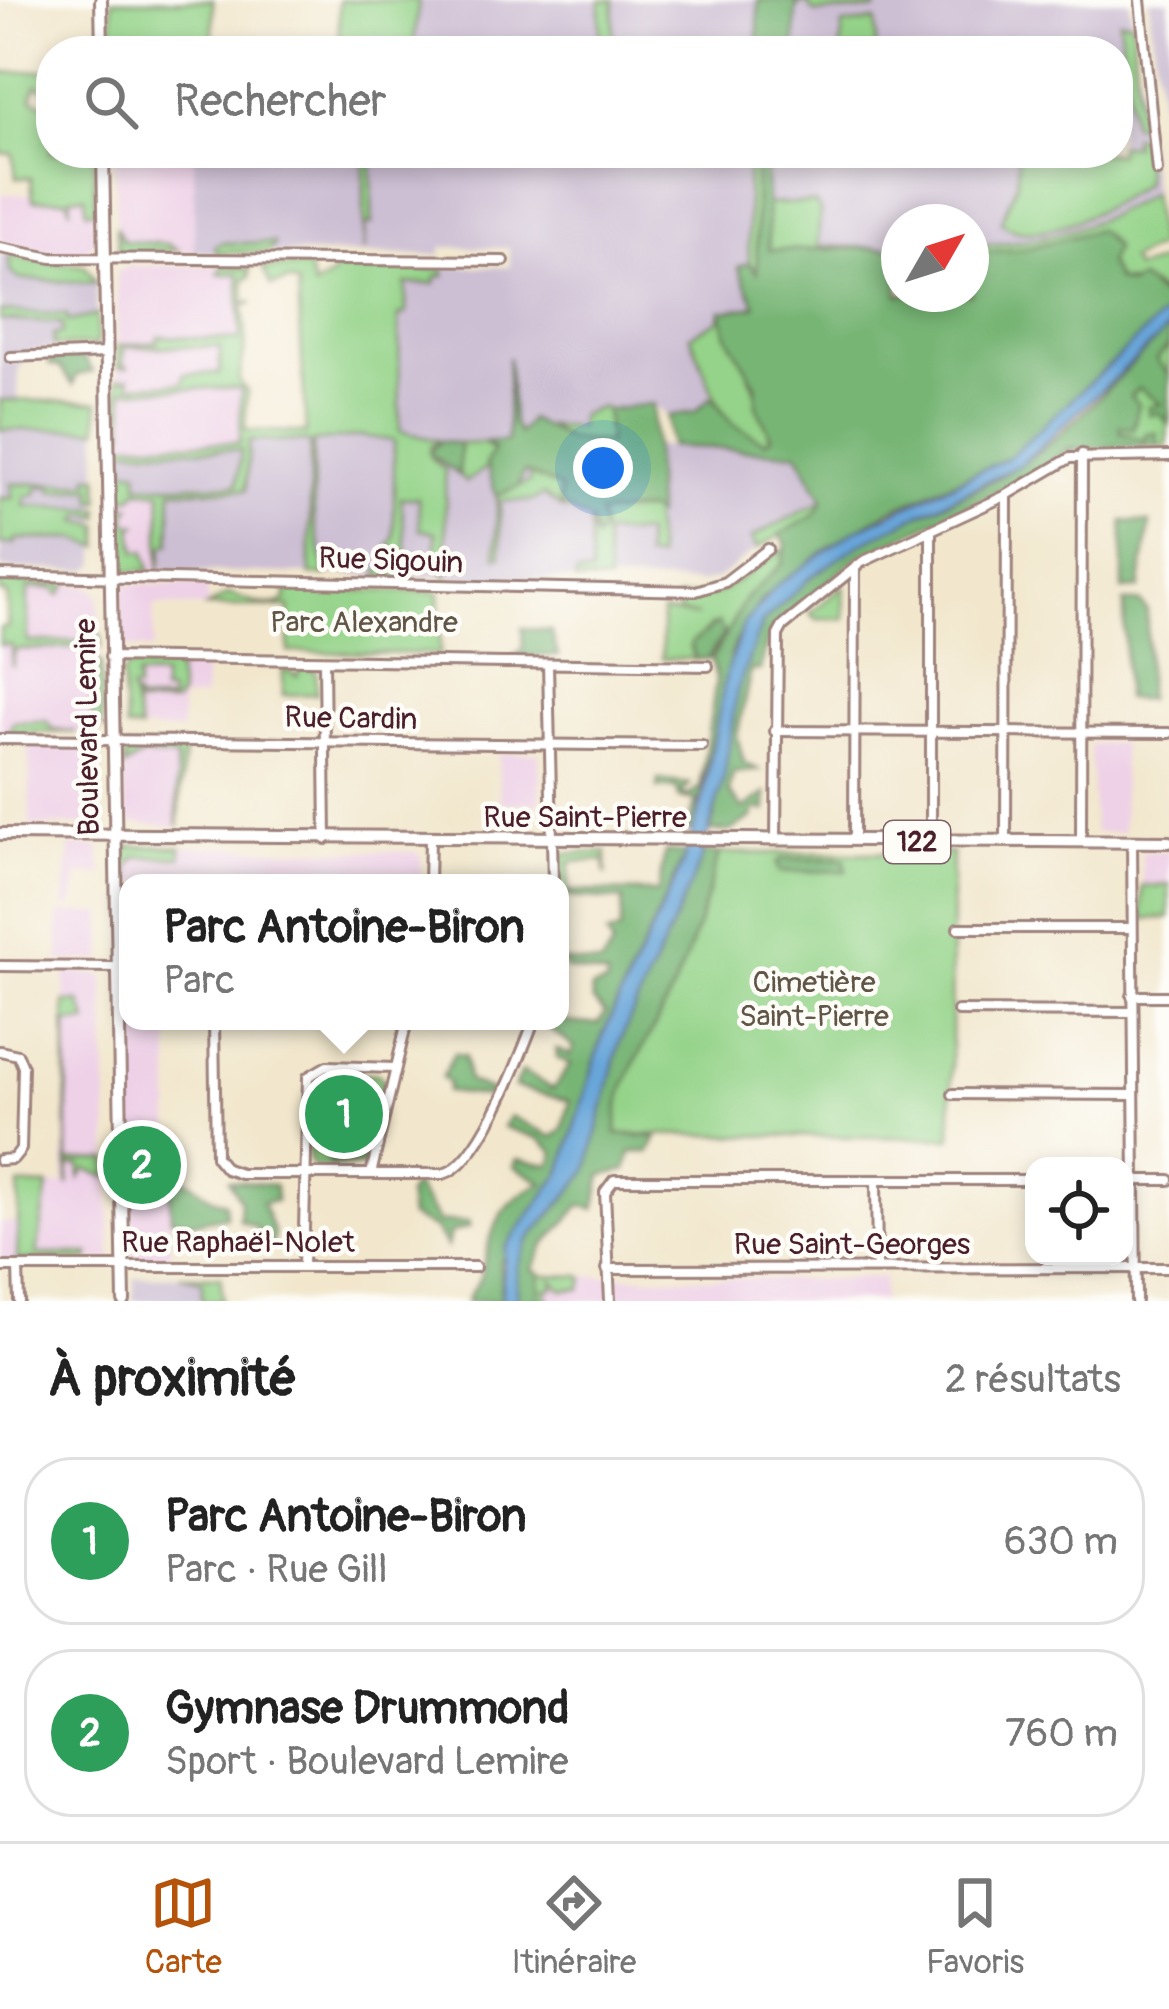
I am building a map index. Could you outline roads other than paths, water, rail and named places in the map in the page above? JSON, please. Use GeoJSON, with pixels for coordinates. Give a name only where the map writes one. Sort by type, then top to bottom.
{"type":"FeatureCollection","features":[{"type":"Feature","properties":{"kind":"main road"},"geometry":{"type":"LineString","coordinates":[[101,0],[102,36]]}},
{"type":"Feature","properties":{"kind":"main road","name":"Boulevard Lemire"},"geometry":{"type":"LineString","coordinates":[[103,168],[124,1301]]}},
{"type":"Feature","properties":{"kind":"main road","name":"Rue Saint-Pierre"},"geometry":{"type":"LineString","coordinates":[[0,834],[552,842],[1169,842]]}},
{"type":"Feature","properties":{"kind":"street"},"geometry":{"type":"LineString","coordinates":[[1140,0],[1157,171]]}},
{"type":"Feature","properties":{"kind":"street"},"geometry":{"type":"LineString","coordinates":[[0,248],[43,258],[504,261]]}},
{"type":"Feature","properties":{"kind":"street"},"geometry":{"type":"LineString","coordinates":[[10,357],[107,352]]}},
{"type":"Feature","properties":{"kind":"street"},"geometry":{"type":"LineString","coordinates":[[1081,842],[1082,454]]}},
{"type":"Feature","properties":{"kind":"street"},"geometry":{"type":"LineString","coordinates":[[776,841],[778,633],[855,568],[1082,454],[1169,456]]}},
{"type":"Feature","properties":{"kind":"street"},"geometry":{"type":"LineString","coordinates":[[1006,495],[1006,842]]}},
{"type":"Feature","properties":{"kind":"street"},"geometry":{"type":"LineString","coordinates":[[931,530],[931,842]]}},
{"type":"Feature","properties":{"kind":"street","name":"Rue Sigouin"},"geometry":{"type":"LineString","coordinates":[[0,575],[696,591],[725,582],[769,549]]}},
{"type":"Feature","properties":{"kind":"street"},"geometry":{"type":"LineString","coordinates":[[854,842],[855,568]]}},
{"type":"Feature","properties":{"kind":"street"},"geometry":{"type":"LineString","coordinates":[[110,657],[708,666]]}},
{"type":"Feature","properties":{"kind":"street"},"geometry":{"type":"LineString","coordinates":[[324,661],[326,838]]}},
{"type":"Feature","properties":{"kind":"street"},"geometry":{"type":"LineString","coordinates":[[548,664],[553,874]]}},
{"type":"Feature","properties":{"kind":"street"},"geometry":{"type":"LineString","coordinates":[[775,731],[1169,733]]}},
{"type":"Feature","properties":{"kind":"street","name":"Rue Cardin"},"geometry":{"type":"LineString","coordinates":[[0,739],[702,746]]}},
{"type":"Feature","properties":{"kind":"street"},"geometry":{"type":"LineString","coordinates":[[429,874],[430,840]]}},
{"type":"Feature","properties":{"kind":"street"},"geometry":{"type":"LineString","coordinates":[[1130,1157],[1132,842]]}},
{"type":"Feature","properties":{"kind":"street"},"geometry":{"type":"LineString","coordinates":[[958,928],[1132,928]]}},
{"type":"Feature","properties":{"kind":"street"},"geometry":{"type":"LineString","coordinates":[[0,966],[116,967]]}},
{"type":"Feature","properties":{"kind":"street"},"geometry":{"type":"LineString","coordinates":[[1132,996],[1169,996]]}},
{"type":"Feature","properties":{"kind":"street"},"geometry":{"type":"LineString","coordinates":[[958,1011],[1132,1012]]}},
{"type":"Feature","properties":{"kind":"street"},"geometry":{"type":"LineString","coordinates":[[214,1030],[214,1143],[222,1165],[241,1174],[443,1174],[467,1161],[530,1030]]}},
{"type":"Feature","properties":{"kind":"street"},"geometry":{"type":"LineString","coordinates":[[371,1174],[405,1030]]}},
{"type":"Feature","properties":{"kind":"street"},"geometry":{"type":"LineString","coordinates":[[0,1051],[18,1055],[22,1067],[21,1149],[13,1159],[0,1160]]}},
{"type":"Feature","properties":{"kind":"street"},"geometry":{"type":"LineString","coordinates":[[303,1267],[308,1077],[327,1066],[395,1068]]}},
{"type":"Feature","properties":{"kind":"street"},"geometry":{"type":"LineString","coordinates":[[953,1094],[1133,1095]]}},
{"type":"Feature","properties":{"kind":"street"},"geometry":{"type":"LineString","coordinates":[[876,1179],[877,1268]]}},
{"type":"Feature","properties":{"kind":"street"},"geometry":{"type":"LineString","coordinates":[[610,1301],[605,1192],[614,1180],[1025,1180]]}},
{"type":"Feature","properties":{"kind":"street"},"geometry":{"type":"LineString","coordinates":[[1133,1180],[1169,1180]]}},
{"type":"Feature","properties":{"kind":"street"},"geometry":{"type":"LineString","coordinates":[[1133,1230],[1136,1301]]}},
{"type":"Feature","properties":{"kind":"street","name":"Rue Raphaël-Nolet"},"geometry":{"type":"LineString","coordinates":[[0,1267],[475,1267]]}},
{"type":"Feature","properties":{"kind":"street"},"geometry":{"type":"LineString","coordinates":[[18,1267],[19,1301]]}},
{"type":"Feature","properties":{"kind":"street","name":"Rue Saint-Georges"},"geometry":{"type":"LineString","coordinates":[[607,1269],[1169,1268]]}},
{"type":"Feature","properties":{"kind":"water"},"geometry":{"type":"Polygon","coordinates":[[[1169,310],[1169,328],[1021,464],[860,544],[811,577],[762,623],[737,691],[724,778],[700,863],[620,1041],[587,1172],[529,1240],[517,1267],[517,1301],[501,1301],[505,1248],[561,1173],[603,1034],[682,865],[703,799],[726,673],[744,623],[777,585],[852,532],[1009,457],[1169,310]]]}},
{"type":"Feature","properties":{"kind":"place","name":"Parc Antoine-Biron"},"geometry":{"type":"Point","coordinates":[344,1114]}},
{"type":"Feature","properties":{"kind":"place","name":"Gymnase Drummond"},"geometry":{"type":"Point","coordinates":[142,1165]}},
{"type":"Feature","properties":{"kind":"park label","name":"Parc Alexandre"},"geometry":{"type":"Point","coordinates":[364,622]}},
{"type":"Feature","properties":{"kind":"park label","name":"Cimetière Saint-Pierre"},"geometry":{"type":"Point","coordinates":[814,999]}}]}
